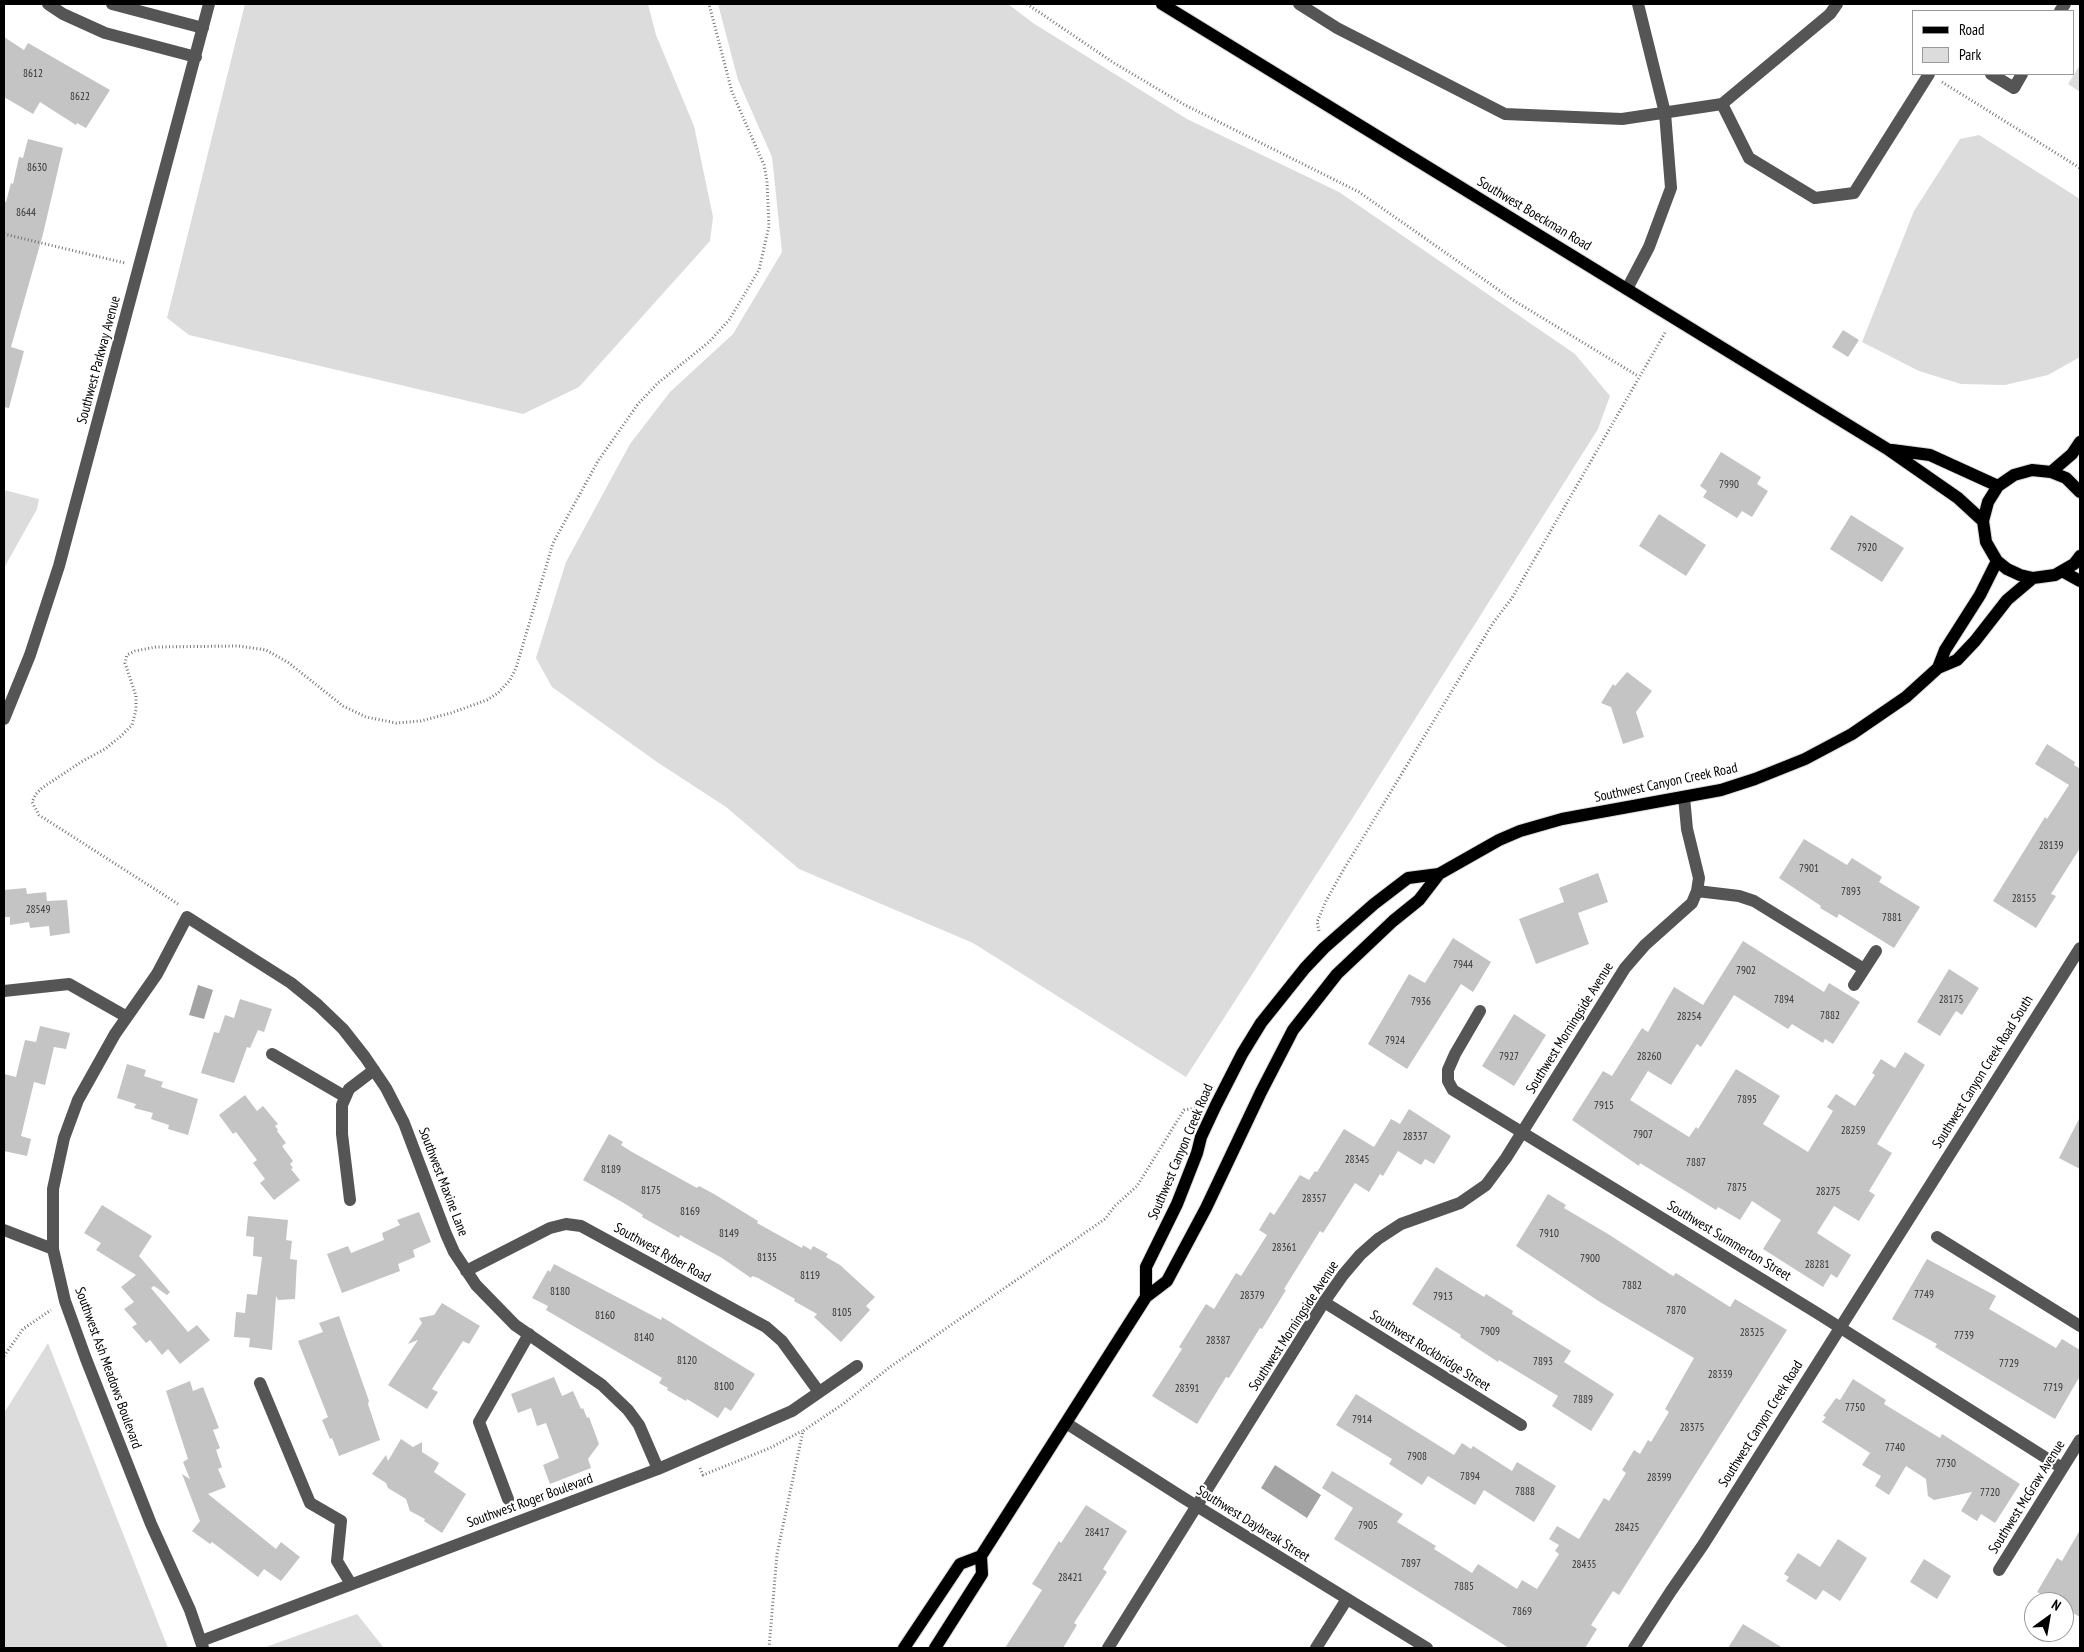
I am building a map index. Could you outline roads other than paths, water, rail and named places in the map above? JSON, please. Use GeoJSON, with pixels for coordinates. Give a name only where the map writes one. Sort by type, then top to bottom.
{"type":"FeatureCollection","features":[{"type":"Feature","properties":{"kind":"main road","name":"Southwest Boeckman Road"},"geometry":{"type":"LineString","coordinates":[[1162,4],[1889,450],[1958,498],[1983,521]]}},
{"type":"Feature","properties":{"kind":"main road"},"geometry":{"type":"LineString","coordinates":[[2051,472],[2072,454],[2080,442]]}},
{"type":"Feature","properties":{"kind":"main road","name":"Southwest Boeckman Road"},"geometry":{"type":"LineString","coordinates":[[1889,450],[1930,455],[1998,486]]}},
{"type":"Feature","properties":{"kind":"main road"},"geometry":{"type":"LineString","coordinates":[[2080,492],[2066,478],[2051,472],[2032,470],[2014,475],[1998,486],[1988,502],[1983,521],[1986,542],[1997,560],[2013,572],[2033,578],[2055,576],[2074,564],[2080,556]]}},
{"type":"Feature","properties":{"kind":"main road","name":"Southwest Canyon Creek Road"},"geometry":{"type":"LineString","coordinates":[[1938,668],[1945,650],[1980,596],[1997,560]]}},
{"type":"Feature","properties":{"kind":"main road"},"geometry":{"type":"LineString","coordinates":[[2062,571],[2080,581]]}},
{"type":"Feature","properties":{"kind":"main road","name":"Southwest Canyon Creek Road"},"geometry":{"type":"LineString","coordinates":[[935,1648],[982,1574],[981,1556],[1146,1297],[1167,1280],[1206,1208],[1261,1092],[1294,1030],[1337,974],[1393,920],[1419,900],[1440,874],[1500,840],[1520,831],[1583,815],[1721,790],[1805,759],[1852,734],[1906,697],[1938,668],[1957,660],[1975,641],[2007,600],[2033,578]]}},
{"type":"Feature","properties":{"kind":"main road","name":"Southwest Canyon Creek Road"},"geometry":{"type":"LineString","coordinates":[[1146,1297],[1146,1267],[1177,1204],[1201,1137],[1216,1105],[1242,1054],[1261,1023],[1284,992],[1324,948],[1374,904],[1408,878],[1440,874]]}},
{"type":"Feature","properties":{"kind":"main road"},"geometry":{"type":"LineString","coordinates":[[904,1648],[960,1564],[981,1556]]}},
{"type":"Feature","properties":{"kind":"street"},"geometry":{"type":"LineString","coordinates":[[48,4],[63,14],[104,32],[196,57]]}},
{"type":"Feature","properties":{"kind":"street"},"geometry":{"type":"LineString","coordinates":[[112,4],[203,28]]}},
{"type":"Feature","properties":{"kind":"street","name":"Southwest Parkway Avenue"},"geometry":{"type":"LineString","coordinates":[[4,718],[23,676],[54,584],[85,475],[138,267],[210,4]]}},
{"type":"Feature","properties":{"kind":"street"},"geometry":{"type":"LineString","coordinates":[[1299,4],[1337,28],[1505,114],[1622,119],[1722,104],[1830,14],[1837,4]]}},
{"type":"Feature","properties":{"kind":"street"},"geometry":{"type":"LineString","coordinates":[[1627,289],[1649,247],[1671,188],[1665,112],[1638,4]]}},
{"type":"Feature","properties":{"kind":"street"},"geometry":{"type":"LineString","coordinates":[[1722,104],[1749,158],[1815,198],[1854,193],[1928,75]]}},
{"type":"Feature","properties":{"kind":"street"},"geometry":{"type":"LineString","coordinates":[[1993,75],[2014,88],[2021,75]]}},
{"type":"Feature","properties":{"kind":"street"},"geometry":{"type":"LineString","coordinates":[[1684,797],[1687,829],[1699,878],[1697,891],[1739,896],[1754,901],[1864,969]]}},
{"type":"Feature","properties":{"kind":"street","name":"Southwest Morningside Avenue"},"geometry":{"type":"LineString","coordinates":[[1108,1648],[1324,1302],[1343,1275],[1360,1255],[1378,1239],[1401,1224],[1460,1203],[1486,1186],[1522,1133],[1625,968],[1645,945],[1692,903],[1697,891]]}},
{"type":"Feature","properties":{"kind":"street","name":"Southwest Ash Meadows Boulevard"},"geometry":{"type":"LineString","coordinates":[[187,917],[157,974],[127,1017],[89,1078],[78,1100],[64,1138],[53,1189],[53,1249],[65,1301],[148,1515],[190,1610],[202,1644]]}},
{"type":"Feature","properties":{"kind":"street","name":"Southwest Maxine Lane"},"geometry":{"type":"LineString","coordinates":[[187,917],[291,983],[318,1005],[343,1030],[386,1088],[404,1123],[446,1234],[466,1272],[488,1300],[515,1325],[602,1385],[628,1410],[639,1425],[658,1469]]}},
{"type":"Feature","properties":{"kind":"street","name":"Southwest Canyon Creek Road South"},"geometry":{"type":"LineString","coordinates":[[1911,1213],[2080,948]]}},
{"type":"Feature","properties":{"kind":"street"},"geometry":{"type":"LineString","coordinates":[[1854,985],[1876,951]]}},
{"type":"Feature","properties":{"kind":"street"},"geometry":{"type":"LineString","coordinates":[[4,991],[69,984],[127,1017]]}},
{"type":"Feature","properties":{"kind":"street","name":"Southwest Summerton Street"},"geometry":{"type":"LineString","coordinates":[[1480,1011],[1448,1070],[1448,1081],[1453,1090],[2062,1468]]}},
{"type":"Feature","properties":{"kind":"street"},"geometry":{"type":"LineString","coordinates":[[272,1054],[344,1096]]}},
{"type":"Feature","properties":{"kind":"street"},"geometry":{"type":"LineString","coordinates":[[350,1200],[341,1119],[342,1105],[344,1096],[355,1083],[374,1070]]}},
{"type":"Feature","properties":{"kind":"street","name":"Southwest Canyon Creek Road"},"geometry":{"type":"LineString","coordinates":[[1634,1648],[1703,1546],[1911,1213]]}},
{"type":"Feature","properties":{"kind":"street","name":"Southwest Ryber Road"},"geometry":{"type":"LineString","coordinates":[[466,1272],[550,1228],[566,1224],[581,1226],[766,1327],[782,1341],[820,1392]]}},
{"type":"Feature","properties":{"kind":"street"},"geometry":{"type":"LineString","coordinates":[[4,1230],[53,1249]]}},
{"type":"Feature","properties":{"kind":"street"},"geometry":{"type":"LineString","coordinates":[[1937,1237],[2080,1326]]}},
{"type":"Feature","properties":{"kind":"street","name":"Southwest Rockbridge Street"},"geometry":{"type":"LineString","coordinates":[[1324,1302],[1520,1425]]}},
{"type":"Feature","properties":{"kind":"street"},"geometry":{"type":"LineString","coordinates":[[508,1499],[479,1422],[529,1334]]}},
{"type":"Feature","properties":{"kind":"street","name":"Southwest Roger Boulevard"},"geometry":{"type":"LineString","coordinates":[[202,1644],[351,1584],[694,1454],[792,1411],[857,1366]]}},
{"type":"Feature","properties":{"kind":"street"},"geometry":{"type":"LineString","coordinates":[[260,1382],[310,1503],[341,1521],[337,1561],[351,1584]]}},
{"type":"Feature","properties":{"kind":"street","name":"Southwest Daybreak Street"},"geometry":{"type":"LineString","coordinates":[[1066,1423],[1197,1507],[1426,1648]]}},
{"type":"Feature","properties":{"kind":"street","name":"Southwest McGraw Avenue"},"geometry":{"type":"LineString","coordinates":[[1999,1570],[2080,1440]]}},
{"type":"Feature","properties":{"kind":"street"},"geometry":{"type":"LineString","coordinates":[[1316,1648],[1347,1599]]}}]}
